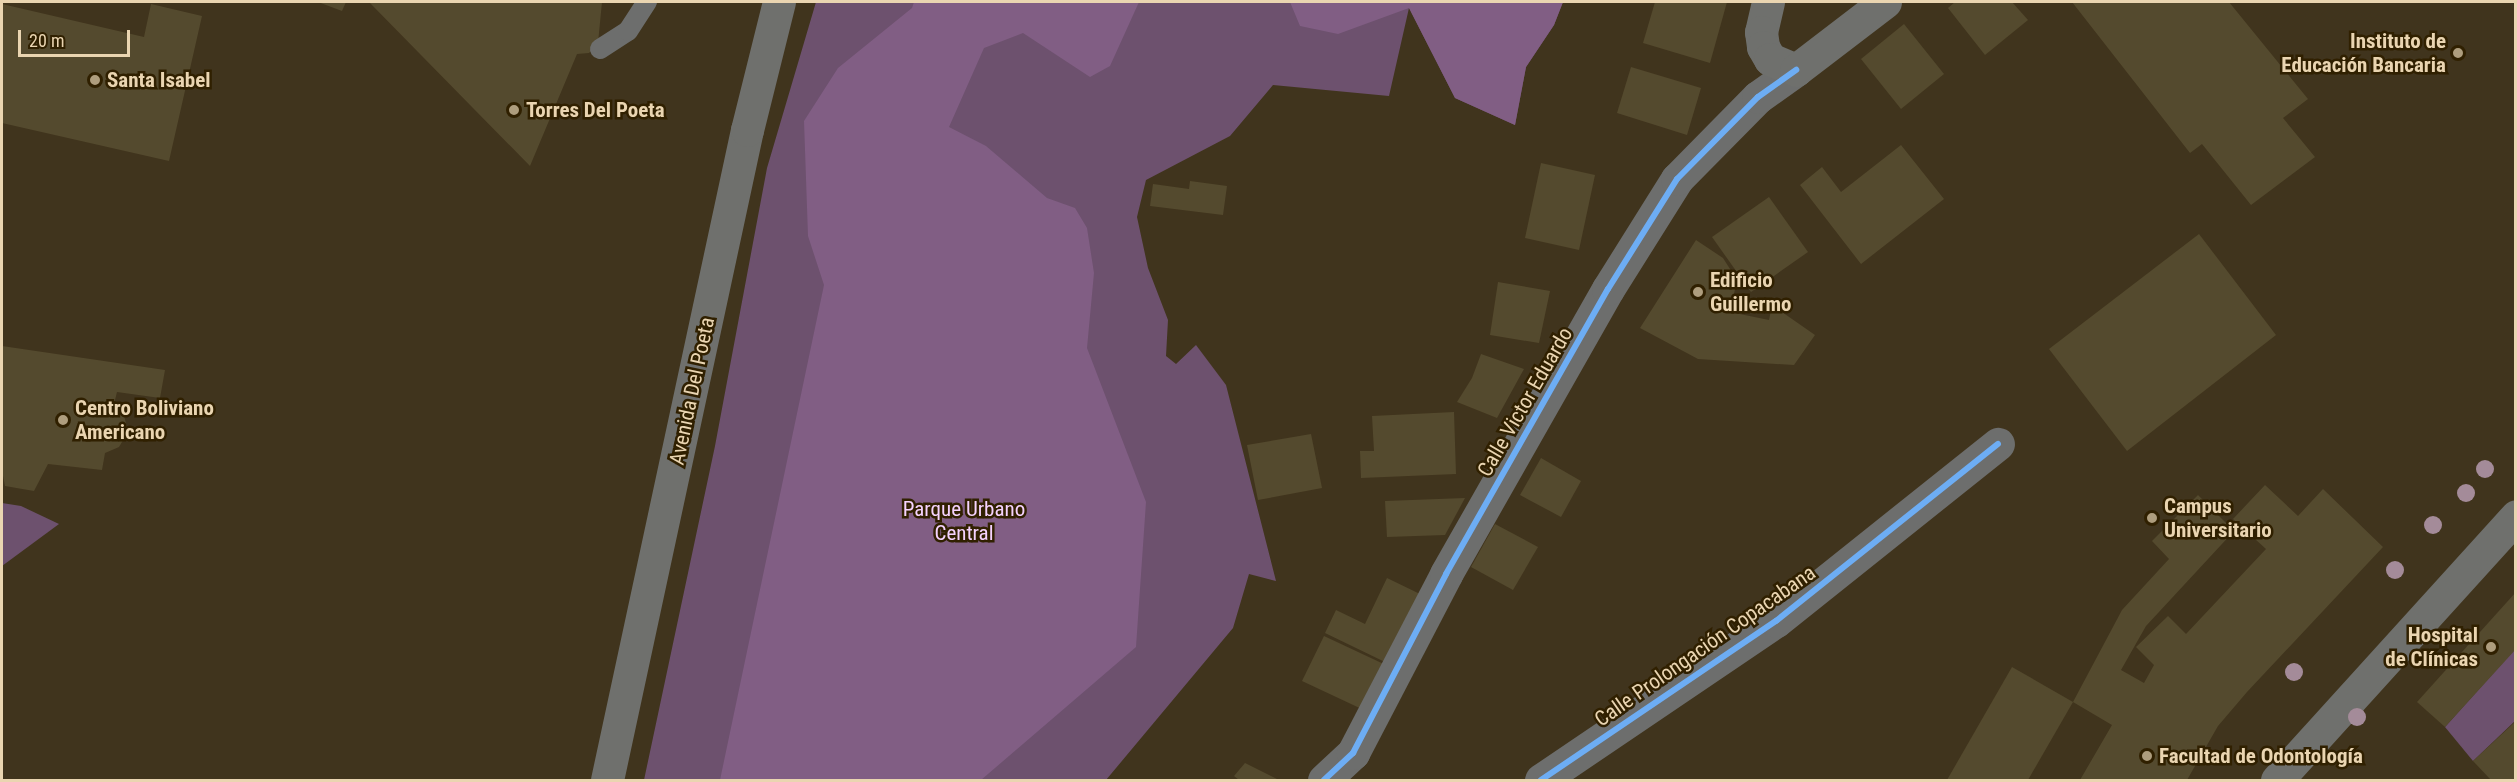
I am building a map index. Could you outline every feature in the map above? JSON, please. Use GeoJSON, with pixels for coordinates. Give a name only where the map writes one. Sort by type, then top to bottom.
{"type":"FeatureCollection","features":[{"type":"Feature","properties":{"kind":"main road","name":"Avenida Del Poeta"},"geometry":{"type":"LineString","coordinates":[[607,780],[747,130],[779,2]]}},
{"type":"Feature","properties":{"kind":"main road"},"geometry":{"type":"LineString","coordinates":[[1768,2],[1761,32],[1763,47],[1770,58],[1796,70]]}},
{"type":"Feature","properties":{"kind":"main road","name":"Calle Victor Eduardo"},"geometry":{"type":"LineString","coordinates":[[1796,70],[1885,2]]}},
{"type":"Feature","properties":{"kind":"main road"},"geometry":{"type":"LineString","coordinates":[[2277,780],[2516,516]]}},
{"type":"Feature","properties":{"kind":"street","name":"Calle Victor Eduardo"},"geometry":{"type":"LineString","coordinates":[[1324,780],[1353,753],[1446,573],[1608,290],[1677,179],[1758,97],[1796,70]]}},
{"type":"Feature","properties":{"kind":"street","name":"Calle Prolongación Copacabana"},"geometry":{"type":"LineString","coordinates":[[1541,780],[1776,621],[1998,444]]}},
{"type":"Feature","properties":{"kind":"lane"},"geometry":{"type":"LineString","coordinates":[[600,49],[628,31],[647,2]]}},
{"type":"Feature","properties":{"kind":"green space","name":"Parque Urbano Central"},"geometry":{"type":"Polygon","coordinates":[[[816,2],[1563,2],[1554,25],[1526,67],[1515,125],[1455,98],[1409,8],[1389,96],[1273,85],[1230,136],[1146,180],[1137,217],[1148,268],[1168,320],[1166,356],[1176,364],[1196,345],[1226,385],[1276,581],[1249,574],[1233,628],[1106,780],[644,780],[715,446],[767,168],[816,2]]]}},
{"type":"Feature","properties":{"kind":"green space"},"geometry":{"type":"Polygon","coordinates":[[[914,2],[1139,2],[1110,66],[1090,77],[1023,33],[984,48],[949,127],[986,146],[1047,198],[1075,208],[1087,228],[1094,273],[1087,348],[1146,502],[1136,647],[981,780],[720,780],[824,285],[808,236],[804,121],[838,68],[912,8],[914,2]]]}},
{"type":"Feature","properties":{"kind":"green space"},"geometry":{"type":"Polygon","coordinates":[[[1290,2],[1563,2],[1554,25],[1526,67],[1515,125],[1455,98],[1409,8],[1338,34],[1300,26],[1290,2]]]}},
{"type":"Feature","properties":{"kind":"green space"},"geometry":{"type":"Polygon","coordinates":[[[2,503],[21,506],[59,524],[2,566],[2,503]]]}},
{"type":"Feature","properties":{"kind":"green space"},"geometry":{"type":"Polygon","coordinates":[[[2515,649],[2515,721],[2473,761],[2445,727],[2515,649]]]}},
{"type":"Feature","properties":{"kind":"building"},"geometry":{"type":"Polygon","coordinates":[[[318,2],[346,2],[342,11],[318,2]]]}},
{"type":"Feature","properties":{"kind":"building","name":"Torres Del Poeta"},"geometry":{"type":"Polygon","coordinates":[[[369,2],[602,2],[598,43],[589,53],[577,54],[530,166],[369,2]]]}},
{"type":"Feature","properties":{"kind":"building"},"geometry":{"type":"Polygon","coordinates":[[[1655,2],[1727,2],[1710,63],[1643,43],[1655,2]]]}},
{"type":"Feature","properties":{"kind":"building"},"geometry":{"type":"Polygon","coordinates":[[[1955,2],[2012,2],[2028,20],[1985,55],[1948,8],[1955,2]]]}},
{"type":"Feature","properties":{"kind":"building"},"geometry":{"type":"Polygon","coordinates":[[[2072,2],[2229,2],[2308,99],[2283,118],[2315,157],[2251,205],[2202,144],[2190,153],[2072,2]]]}},
{"type":"Feature","properties":{"kind":"building","name":"Santa Isabel"},"geometry":{"type":"Polygon","coordinates":[[[2,4],[144,37],[151,4],[202,16],[169,161],[2,123],[2,4]]]}},
{"type":"Feature","properties":{"kind":"building"},"geometry":{"type":"Polygon","coordinates":[[[1904,24],[1944,74],[1901,109],[1861,59],[1904,24]]]}},
{"type":"Feature","properties":{"kind":"building"},"geometry":{"type":"Polygon","coordinates":[[[1631,67],[1701,88],[1687,135],[1617,113],[1631,67]]]}},
{"type":"Feature","properties":{"kind":"building"},"geometry":{"type":"Polygon","coordinates":[[[1901,145],[1944,199],[1861,264],[1800,185],[1822,167],[1841,192],[1901,145]]]}},
{"type":"Feature","properties":{"kind":"building"},"geometry":{"type":"Polygon","coordinates":[[[1541,163],[1595,175],[1579,250],[1525,238],[1541,163]]]}},
{"type":"Feature","properties":{"kind":"building"},"geometry":{"type":"Polygon","coordinates":[[[1190,181],[1227,186],[1223,215],[1150,206],[1153,184],[1189,189],[1190,181]]]}},
{"type":"Feature","properties":{"kind":"building"},"geometry":{"type":"Polygon","coordinates":[[[1769,197],[1808,252],[1751,292],[1712,237],[1769,197]]]}},
{"type":"Feature","properties":{"kind":"building"},"geometry":{"type":"Polygon","coordinates":[[[2199,234],[2276,335],[2127,451],[2049,349],[2199,234]]]}},
{"type":"Feature","properties":{"kind":"building","name":"Edificio Guillermo"},"geometry":{"type":"Polygon","coordinates":[[[1696,240],[1723,258],[1737,280],[1730,312],[1769,320],[1772,305],[1815,335],[1794,365],[1698,359],[1640,328],[1696,240]]]}},
{"type":"Feature","properties":{"kind":"building"},"geometry":{"type":"Polygon","coordinates":[[[1498,282],[1550,291],[1539,343],[1490,335],[1498,282]]]}},
{"type":"Feature","properties":{"kind":"building","name":"Centro Boliviano Americano"},"geometry":{"type":"Polygon","coordinates":[[[2,346],[165,370],[160,398],[117,392],[114,404],[124,415],[128,432],[119,447],[105,453],[102,470],[48,464],[34,491],[5,486],[2,471],[2,346]]]}},
{"type":"Feature","properties":{"kind":"building"},"geometry":{"type":"Polygon","coordinates":[[[1481,354],[1524,369],[1497,418],[1457,402],[1472,378],[1481,354]]]}},
{"type":"Feature","properties":{"kind":"building"},"geometry":{"type":"Polygon","coordinates":[[[1454,412],[1456,474],[1361,478],[1360,451],[1374,451],[1372,416],[1454,412]]]}},
{"type":"Feature","properties":{"kind":"building"},"geometry":{"type":"Polygon","coordinates":[[[1311,434],[1322,488],[1258,500],[1247,445],[1311,434]]]}},
{"type":"Feature","properties":{"kind":"building"},"geometry":{"type":"Polygon","coordinates":[[[1541,458],[1581,481],[1561,517],[1520,495],[1541,458]]]}},
{"type":"Feature","properties":{"kind":"building"},"geometry":{"type":"Polygon","coordinates":[[[2265,485],[2298,516],[2323,489],[2383,547],[2218,726],[2187,780],[2080,780],[2112,725],[2073,702],[2122,610],[2169,559],[2152,541],[2198,495],[2234,531],[2146,626],[2121,670],[2144,683],[2154,665],[2136,647],[2168,616],[2186,634],[2266,549],[2233,519],[2265,485]]]}},
{"type":"Feature","properties":{"kind":"building"},"geometry":{"type":"Polygon","coordinates":[[[1465,498],[1445,535],[1387,537],[1385,501],[1465,498]]]}},
{"type":"Feature","properties":{"kind":"building"},"geometry":{"type":"Polygon","coordinates":[[[1495,524],[1538,547],[1513,590],[1471,567],[1495,524]]]}},
{"type":"Feature","properties":{"kind":"building"},"geometry":{"type":"Polygon","coordinates":[[[1387,578],[1420,594],[1387,663],[1325,633],[1336,610],[1365,624],[1387,578]]]}},
{"type":"Feature","properties":{"kind":"building"},"geometry":{"type":"Polygon","coordinates":[[[2516,592],[2516,649],[2445,727],[2417,702],[2516,592]]]}},
{"type":"Feature","properties":{"kind":"building"},"geometry":{"type":"Polygon","coordinates":[[[1324,636],[1388,666],[1366,711],[1302,681],[1324,636]]]}},
{"type":"Feature","properties":{"kind":"building"},"geometry":{"type":"Polygon","coordinates":[[[2012,667],[2073,702],[2028,780],[1947,780],[2012,667]]]}},
{"type":"Feature","properties":{"kind":"building"},"geometry":{"type":"Polygon","coordinates":[[[2516,721],[2516,780],[2491,780],[2473,761],[2516,721]]]}},
{"type":"Feature","properties":{"kind":"building"},"geometry":{"type":"Polygon","coordinates":[[[1245,763],[1279,780],[1239,780],[1234,776],[1245,763]]]}},
{"type":"Feature","properties":{"kind":"cycle path"},"geometry":{"type":"LineString","coordinates":[[1324,780],[1353,753],[1446,574],[1608,289],[1677,179],[1758,97],[1796,70]]}},
{"type":"Feature","properties":{"kind":"cycle path"},"geometry":{"type":"LineString","coordinates":[[1541,780],[1776,621],[1998,444]]}},
{"type":"Feature","properties":{"kind":"place","name":"Instituto de Educación Bancaria"},"geometry":{"type":"Point","coordinates":[2458,53]}},
{"type":"Feature","properties":{"kind":"place","name":"Santa Isabel"},"geometry":{"type":"Point","coordinates":[95,80]}},
{"type":"Feature","properties":{"kind":"place","name":"Torres Del Poeta"},"geometry":{"type":"Point","coordinates":[514,110]}},
{"type":"Feature","properties":{"kind":"place","name":"Edificio Guillermo"},"geometry":{"type":"Point","coordinates":[1698,292]}},
{"type":"Feature","properties":{"kind":"place","name":"Centro Boliviano Americano"},"geometry":{"type":"Point","coordinates":[63,420]}},
{"type":"Feature","properties":{"kind":"place","name":"Campus Universitario"},"geometry":{"type":"Point","coordinates":[2152,518]}},
{"type":"Feature","properties":{"kind":"place","name":"Hospital de Clínicas"},"geometry":{"type":"Point","coordinates":[2491,647]}},
{"type":"Feature","properties":{"kind":"place","name":"Facultad de Odontología"},"geometry":{"type":"Point","coordinates":[2147,756]}}]}
